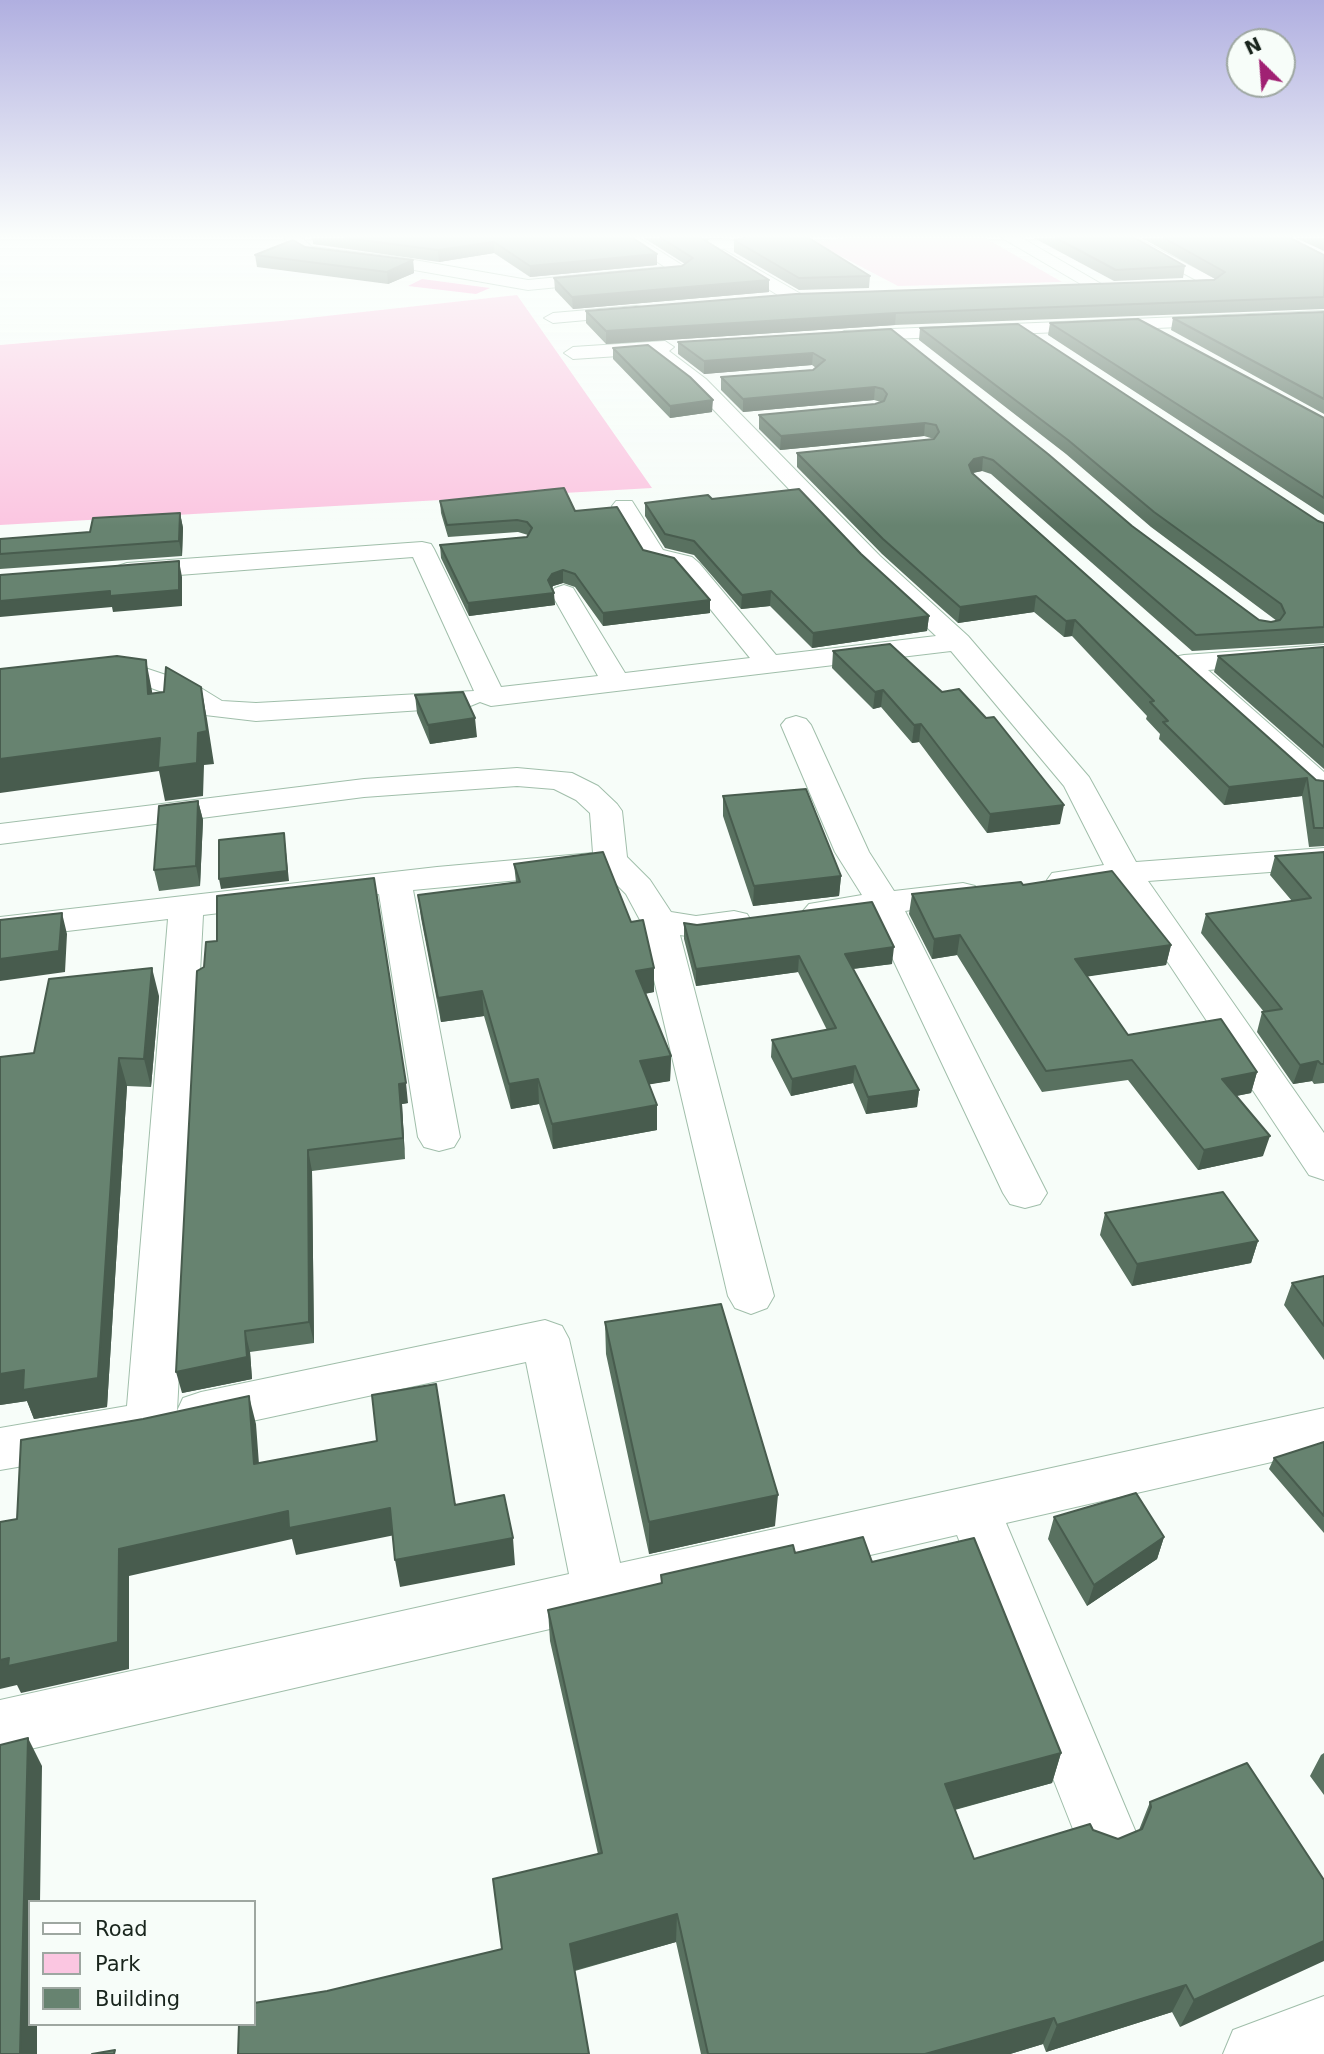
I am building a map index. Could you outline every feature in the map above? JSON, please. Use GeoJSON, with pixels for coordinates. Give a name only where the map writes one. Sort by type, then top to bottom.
{"type":"FeatureCollection","features":[{"type":"Feature","properties":{"kind":"street"},"geometry":{"type":"LineString","coordinates":[[828,337],[881,334]]}},
{"type":"Feature","properties":{"kind":"street"},"geometry":{"type":"LineString","coordinates":[[896,334],[916,350]]}},
{"type":"Feature","properties":{"kind":"street"},"geometry":{"type":"LineString","coordinates":[[1029,334],[1053,350]]}},
{"type":"Feature","properties":{"kind":"street"},"geometry":{"type":"LineString","coordinates":[[1157,334],[1177,345]]}},
{"type":"Feature","properties":{"kind":"street"},"geometry":{"type":"LineString","coordinates":[[573,353],[680,346]]}},
{"type":"Feature","properties":{"kind":"street"},"geometry":{"type":"LineString","coordinates":[[653,348],[711,382],[737,422],[871,561],[958,642],[1023,716],[1078,784],[1125,873],[1324,1165]]}},
{"type":"Feature","properties":{"kind":"street"},"geometry":{"type":"LineString","coordinates":[[737,422],[764,420]]}},
{"type":"Feature","properties":{"kind":"street"},"geometry":{"type":"LineString","coordinates":[[775,460],[802,457]]}},
{"type":"Feature","properties":{"kind":"street"},"geometry":{"type":"LineString","coordinates":[[624,506],[654,556],[682,562],[691,568],[769,664]]}},
{"type":"Feature","properties":{"kind":"street"},"geometry":{"type":"LineString","coordinates":[[95,573],[449,547]]}},
{"type":"Feature","properties":{"kind":"street"},"geometry":{"type":"LineString","coordinates":[[422,549],[491,697]]}},
{"type":"Feature","properties":{"kind":"street"},"geometry":{"type":"LineString","coordinates":[[564,593],[617,682]]}},
{"type":"Feature","properties":{"kind":"street"},"geometry":{"type":"LineString","coordinates":[[0,679],[67,673],[148,677],[186,691],[215,709],[256,712],[491,697],[958,642]]}},
{"type":"Feature","properties":{"kind":"street"},"geometry":{"type":"LineString","coordinates":[[1324,653],[1174,654],[1324,789]]}},
{"type":"Feature","properties":{"kind":"street"},"geometry":{"type":"LineString","coordinates":[[796,725],[852,852],[884,903],[1026,1193]]}},
{"type":"Feature","properties":{"kind":"street"},"geometry":{"type":"LineString","coordinates":[[1288,754],[1324,750]]}},
{"type":"Feature","properties":{"kind":"street"},"geometry":{"type":"LineString","coordinates":[[0,834],[363,788],[517,777],[561,780],[587,793],[606,811],[611,861]]}},
{"type":"Feature","properties":{"kind":"street"},"geometry":{"type":"LineString","coordinates":[[1031,885],[1125,873],[1324,858]]}},
{"type":"Feature","properties":{"kind":"street"},"geometry":{"type":"LineString","coordinates":[[0,928],[611,861],[626,872],[645,895],[658,920],[751,1296]]}},
{"type":"Feature","properties":{"kind":"street"},"geometry":{"type":"LineString","coordinates":[[395,884],[439,1137]]}},
{"type":"Feature","properties":{"kind":"street"},"geometry":{"type":"LineString","coordinates":[[658,920],[696,927],[991,890]]}},
{"type":"Feature","properties":{"kind":"street"},"geometry":{"type":"LineString","coordinates":[[151,1423],[186,908]]}},
{"type":"Feature","properties":{"kind":"street"},"geometry":{"type":"LineString","coordinates":[[0,1449],[151,1423],[545,1339],[600,1594]]}},
{"type":"Feature","properties":{"kind":"street"},"geometry":{"type":"LineString","coordinates":[[0,1728],[1324,1429]]}},
{"type":"Feature","properties":{"kind":"street"},"geometry":{"type":"LineString","coordinates":[[973,1508],[1106,1835]]}},
{"type":"Feature","properties":{"kind":"street"},"geometry":{"type":"LineString","coordinates":[[1257,2054],[1324,2030]]}},
{"type":"Feature","properties":{"kind":"green space"},"geometry":{"type":"Polygon","coordinates":[[[131,334],[544,334],[652,488],[0,525],[0,345],[131,334]]]}},
{"type":"Feature","properties":{"kind":"building"},"geometry":{"type":"Polygon","coordinates":[[[811,334],[897,334],[1048,454],[1132,526],[1259,620],[1280,620],[1285,613],[1281,604],[1154,512],[1068,440],[928,334],[1033,334],[1324,523],[1324,627],[1196,635],[993,460],[983,457],[974,459],[969,465],[972,473],[1316,780],[1324,781],[1324,828],[1314,828],[1307,778],[1229,787],[1163,722],[1168,721],[1150,702],[1154,701],[1075,620],[1066,621],[1036,596],[960,607],[883,539],[797,453],[934,439],[939,432],[936,425],[925,423],[781,436],[759,415],[875,404],[884,401],[887,394],[883,389],[875,387],[743,399],[721,377],[813,370],[825,360],[813,353],[704,361],[678,342],[811,334]]]}},
{"type":"Feature","properties":{"kind":"building"},"geometry":{"type":"Polygon","coordinates":[[[1067,334],[1166,334],[1324,418],[1324,498],[1067,334]]]}},
{"type":"Feature","properties":{"kind":"building"},"geometry":{"type":"Polygon","coordinates":[[[1203,334],[1324,334],[1324,399],[1203,334]]]}},
{"type":"Feature","properties":{"kind":"building"},"geometry":{"type":"Polygon","coordinates":[[[648,345],[690,377],[713,400],[670,406],[613,348],[648,345]]]}},
{"type":"Feature","properties":{"kind":"building"},"geometry":{"type":"Polygon","coordinates":[[[564,488],[575,511],[617,507],[643,550],[674,558],[710,600],[603,613],[575,574],[563,570],[552,574],[548,580],[554,593],[468,603],[440,545],[527,537],[532,528],[527,522],[517,520],[447,525],[440,501],[564,488]]]}},
{"type":"Feature","properties":{"kind":"building"},"geometry":{"type":"Polygon","coordinates":[[[799,489],[861,554],[929,616],[813,633],[771,591],[742,595],[694,541],[665,534],[645,503],[708,495],[712,499],[799,489]]]}},
{"type":"Feature","properties":{"kind":"building"},"geometry":{"type":"Polygon","coordinates":[[[180,513],[179,541],[0,554],[0,539],[90,532],[93,518],[180,513]]]}},
{"type":"Feature","properties":{"kind":"building"},"geometry":{"type":"Polygon","coordinates":[[[179,561],[179,590],[110,596],[110,591],[0,601],[0,575],[179,561]]]}},
{"type":"Feature","properties":{"kind":"building"},"geometry":{"type":"Polygon","coordinates":[[[890,644],[942,692],[959,689],[986,718],[994,717],[1064,805],[990,814],[921,724],[914,725],[883,690],[875,692],[833,651],[890,644]]]}},
{"type":"Feature","properties":{"kind":"building"},"geometry":{"type":"Polygon","coordinates":[[[1324,647],[1324,747],[1218,656],[1324,647]]]}},
{"type":"Feature","properties":{"kind":"building"},"geometry":{"type":"Polygon","coordinates":[[[117,656],[146,660],[148,694],[164,692],[166,667],[201,687],[207,731],[198,733],[197,763],[158,768],[160,738],[0,759],[0,669],[117,656]]]}},
{"type":"Feature","properties":{"kind":"building"},"geometry":{"type":"Polygon","coordinates":[[[463,692],[475,718],[428,725],[415,695],[463,692]]]}},
{"type":"Feature","properties":{"kind":"building"},"geometry":{"type":"Polygon","coordinates":[[[806,789],[841,876],[754,886],[723,796],[806,789]]]}},
{"type":"Feature","properties":{"kind":"building"},"geometry":{"type":"Polygon","coordinates":[[[198,801],[196,866],[154,870],[159,806],[198,801]]]}},
{"type":"Feature","properties":{"kind":"building"},"geometry":{"type":"Polygon","coordinates":[[[284,833],[287,871],[219,879],[219,840],[284,833]]]}},
{"type":"Feature","properties":{"kind":"building"},"geometry":{"type":"Polygon","coordinates":[[[603,852],[631,922],[643,920],[654,968],[636,971],[671,1056],[640,1061],[657,1105],[552,1124],[538,1079],[509,1084],[482,991],[438,998],[418,895],[520,882],[514,864],[603,852]]]}},
{"type":"Feature","properties":{"kind":"building"},"geometry":{"type":"Polygon","coordinates":[[[1324,852],[1324,1064],[1318,1061],[1300,1065],[1262,1012],[1282,1009],[1206,914],[1311,898],[1275,856],[1324,852]]]}},
{"type":"Feature","properties":{"kind":"building"},"geometry":{"type":"Polygon","coordinates":[[[1112,871],[1171,945],[1075,959],[1128,1035],[1221,1019],[1257,1072],[1222,1079],[1270,1136],[1204,1150],[1132,1060],[1046,1071],[960,935],[934,939],[912,894],[1021,882],[1023,885],[1112,871]]]}},
{"type":"Feature","properties":{"kind":"building"},"geometry":{"type":"Polygon","coordinates":[[[374,878],[406,1083],[399,1084],[403,1138],[308,1150],[309,1322],[245,1331],[247,1357],[176,1372],[197,971],[204,967],[206,942],[217,941],[217,896],[374,878]]]}},
{"type":"Feature","properties":{"kind":"building"},"geometry":{"type":"Polygon","coordinates":[[[872,902],[894,947],[845,954],[919,1090],[868,1097],[855,1066],[792,1079],[772,1040],[836,1028],[799,956],[696,969],[684,923],[697,925],[872,902]]]}},
{"type":"Feature","properties":{"kind":"building"},"geometry":{"type":"Polygon","coordinates":[[[62,913],[59,951],[0,959],[0,920],[62,913]]]}},
{"type":"Feature","properties":{"kind":"building"},"geometry":{"type":"Polygon","coordinates":[[[152,968],[144,1059],[119,1058],[98,1378],[23,1390],[24,1370],[0,1374],[0,1057],[34,1053],[49,979],[152,968]]]}},
{"type":"Feature","properties":{"kind":"building"},"geometry":{"type":"Polygon","coordinates":[[[1223,1192],[1258,1241],[1137,1264],[1105,1213],[1223,1192]]]}},
{"type":"Feature","properties":{"kind":"building"},"geometry":{"type":"Polygon","coordinates":[[[1324,1276],[1324,1326],[1292,1283],[1324,1276]]]}},
{"type":"Feature","properties":{"kind":"building"},"geometry":{"type":"Polygon","coordinates":[[[721,1304],[778,1495],[649,1522],[605,1322],[721,1304]]]}},
{"type":"Feature","properties":{"kind":"building"},"geometry":{"type":"Polygon","coordinates":[[[436,1384],[455,1505],[504,1495],[513,1538],[395,1560],[390,1508],[289,1528],[288,1511],[119,1549],[118,1642],[8,1666],[9,1658],[0,1660],[0,1522],[17,1519],[21,1440],[143,1419],[249,1396],[254,1464],[377,1441],[372,1395],[436,1384]]]}},
{"type":"Feature","properties":{"kind":"building"},"geometry":{"type":"Polygon","coordinates":[[[1324,1442],[1324,1516],[1274,1458],[1324,1442]]]}},
{"type":"Feature","properties":{"kind":"building"},"geometry":{"type":"Polygon","coordinates":[[[1136,1493],[1164,1537],[1094,1585],[1054,1517],[1136,1493]]]}},
{"type":"Feature","properties":{"kind":"building"},"geometry":{"type":"Polygon","coordinates":[[[863,1537],[872,1562],[974,1538],[1061,1753],[945,1784],[974,1859],[1090,1824],[1093,1830],[1118,1839],[1142,1829],[1151,1807],[1150,1802],[1247,1763],[1324,1880],[1324,1941],[1194,2000],[1186,1985],[1057,2025],[1054,2018],[925,2054],[708,2054],[677,1914],[570,1944],[589,2054],[238,2054],[239,2026],[256,2026],[256,2003],[327,1991],[502,1949],[493,1879],[602,1853],[548,1610],[662,1583],[661,1575],[793,1545],[795,1553],[863,1537]]]}},
{"type":"Feature","properties":{"kind":"building"},"geometry":{"type":"Polygon","coordinates":[[[28,1738],[20,2054],[0,2054],[0,1745],[28,1738]]]}},
{"type":"Feature","properties":{"kind":"building"},"geometry":{"type":"Polygon","coordinates":[[[115,2050],[114,2054],[92,2054],[115,2050]]]}}]}
